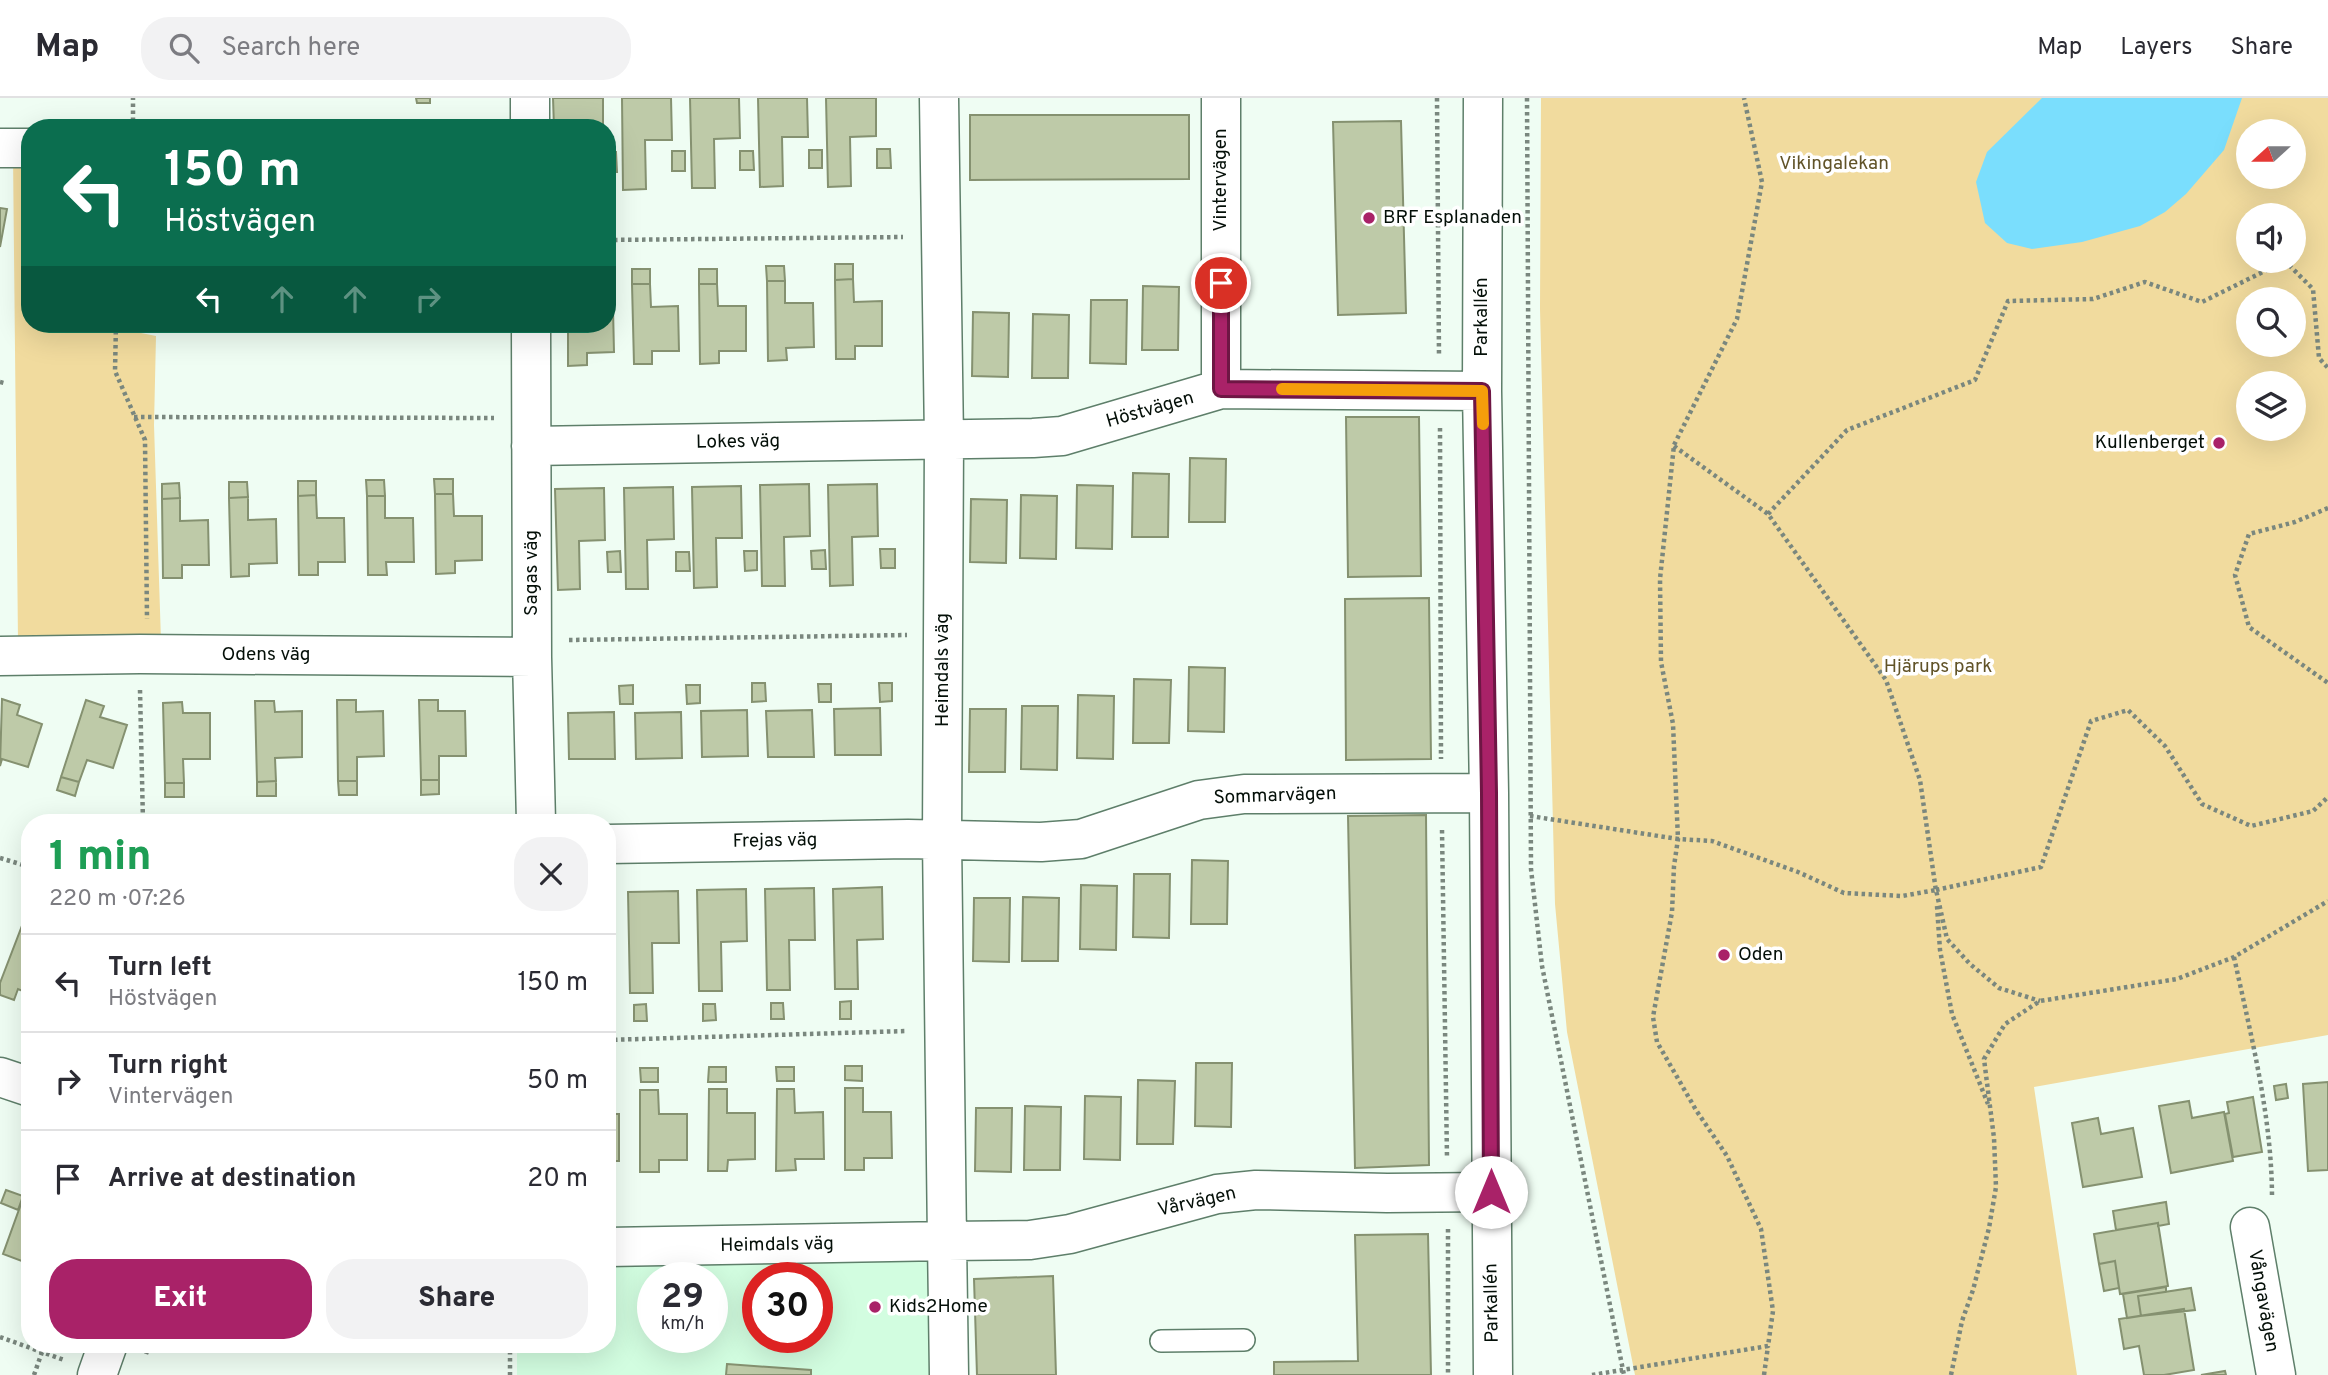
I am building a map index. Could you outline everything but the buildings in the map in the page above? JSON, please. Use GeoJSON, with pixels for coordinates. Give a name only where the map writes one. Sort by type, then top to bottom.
{"type":"FeatureCollection","features":[{"type":"Feature","properties":{"kind":"street"},"geometry":{"type":"LineString","coordinates":[[530,98],[530,119]]}},
{"type":"Feature","properties":{"kind":"street","name":"Heimdals väg"},"geometry":{"type":"LineString","coordinates":[[939,98],[944,440],[942,839],[948,1375]]}},
{"type":"Feature","properties":{"kind":"street","name":"Vintervägen"},"geometry":{"type":"LineString","coordinates":[[1221,98],[1221,389]]}},
{"type":"Feature","properties":{"kind":"street","name":"Parkallén"},"geometry":{"type":"LineString","coordinates":[[1483,98],[1482,391],[1489,793],[1493,1375]]}},
{"type":"Feature","properties":{"kind":"street"},"geometry":{"type":"LineString","coordinates":[[0,148],[21,148]]}},
{"type":"Feature","properties":{"kind":"street","name":"Sagas väg"},"geometry":{"type":"LineString","coordinates":[[531,333],[532,649],[536,814]]}},
{"type":"Feature","properties":{"kind":"street","name":"Höstvägen"},"geometry":{"type":"LineString","coordinates":[[944,440],[1062,436],[1221,389],[1482,391]]}},
{"type":"Feature","properties":{"kind":"street","name":"Lokes väg"},"geometry":{"type":"LineString","coordinates":[[531,446],[944,440]]}},
{"type":"Feature","properties":{"kind":"street","name":"Odens väg"},"geometry":{"type":"LineString","coordinates":[[0,656],[532,649]]}},
{"type":"Feature","properties":{"kind":"street","name":"Sommarvägen"},"geometry":{"type":"LineString","coordinates":[[942,839],[1041,842],[1081,839],[1199,800],[1244,794],[1489,793]]}},
{"type":"Feature","properties":{"kind":"street","name":"Frejas väg"},"geometry":{"type":"LineString","coordinates":[[616,844],[942,839]]}},
{"type":"Feature","properties":{"kind":"street"},"geometry":{"type":"LineString","coordinates":[[0,1077],[21,1084]]}},
{"type":"Feature","properties":{"kind":"street","name":"Vårvägen"},"geometry":{"type":"LineString","coordinates":[[947,1241],[1030,1240],[1070,1234],[1217,1194],[1256,1190],[1491,1192]]}},
{"type":"Feature","properties":{"kind":"street","name":"Vångavägen"},"geometry":{"type":"LineString","coordinates":[[2250,1227],[2276,1375]]}},
{"type":"Feature","properties":{"kind":"street","name":"Heimdals väg"},"geometry":{"type":"LineString","coordinates":[[616,1247],[947,1241]]}},
{"type":"Feature","properties":{"kind":"lane"},"geometry":{"type":"LineString","coordinates":[[1161,1341],[1244,1340]]}},
{"type":"Feature","properties":{"kind":"path"},"geometry":{"type":"LineString","coordinates":[[133,98],[133,119]]}},
{"type":"Feature","properties":{"kind":"path"},"geometry":{"type":"LineString","coordinates":[[1437,98],[1448,1375]]}},
{"type":"Feature","properties":{"kind":"path"},"geometry":{"type":"LineString","coordinates":[[1527,98],[1531,869],[1542,965],[1623,1373]]}},
{"type":"Feature","properties":{"kind":"path"},"geometry":{"type":"LineString","coordinates":[[1744,98],[1762,182],[1737,319],[1674,445],[1660,579],[1661,662],[1673,724],[1678,839],[1672,912],[1653,1017],[1657,1042],[1696,1110],[1727,1156],[1762,1229],[1773,1311],[1764,1375]]}},
{"type":"Feature","properties":{"kind":"path"},"geometry":{"type":"LineString","coordinates":[[616,240],[903,237]]}},
{"type":"Feature","properties":{"kind":"path"},"geometry":{"type":"LineString","coordinates":[[1768,514],[1847,430],[1975,380],[2008,300],[2093,299],[2145,282],[2202,302],[2285,261],[2313,289],[2319,358],[2328,368]]}},
{"type":"Feature","properties":{"kind":"path"},"geometry":{"type":"LineString","coordinates":[[116,333],[115,371],[145,440],[147,619],[139,654],[143,814]]}},
{"type":"Feature","properties":{"kind":"path"},"geometry":{"type":"LineString","coordinates":[[134,417],[494,418]]}},
{"type":"Feature","properties":{"kind":"path"},"geometry":{"type":"LineString","coordinates":[[1674,445],[1768,514],[1886,680],[1920,780],[1936,890],[1947,939],[1970,964],[1999,988],[2040,1000],[2176,979],[2234,957],[2328,901]]}},
{"type":"Feature","properties":{"kind":"path"},"geometry":{"type":"LineString","coordinates":[[2328,508],[2295,522],[2249,534],[2235,575],[2249,627],[2328,683]]}},
{"type":"Feature","properties":{"kind":"path"},"geometry":{"type":"LineString","coordinates":[[532,649],[907,635]]}},
{"type":"Feature","properties":{"kind":"path"},"geometry":{"type":"LineString","coordinates":[[1530,816],[1678,839],[1712,841],[1798,872],[1844,893],[1902,895],[1936,890],[2040,867],[2091,722],[2128,710],[2165,746],[2202,804],[2251,826],[2313,811],[2328,797]]}},
{"type":"Feature","properties":{"kind":"path"},"geometry":{"type":"LineString","coordinates":[[0,858],[21,864]]}},
{"type":"Feature","properties":{"kind":"path"},"geometry":{"type":"LineString","coordinates":[[1936,890],[1940,950],[1952,1014],[1988,1104]]}},
{"type":"Feature","properties":{"kind":"path"},"geometry":{"type":"LineString","coordinates":[[2234,957],[2258,1070],[2272,1163],[2272,1208],[2250,1227]]}},
{"type":"Feature","properties":{"kind":"path"},"geometry":{"type":"LineString","coordinates":[[1951,1375],[1962,1321],[1989,1228],[1996,1186],[1994,1138],[1984,1059],[2006,1024],[2040,1000]]}},
{"type":"Feature","properties":{"kind":"path"},"geometry":{"type":"LineString","coordinates":[[616,1040],[908,1031]]}},
{"type":"Feature","properties":{"kind":"path"},"geometry":{"type":"LineString","coordinates":[[0,1337],[21,1344]]}},
{"type":"Feature","properties":{"kind":"path"},"geometry":{"type":"LineString","coordinates":[[1592,1375],[1623,1373],[1768,1346]]}},
{"type":"Feature","properties":{"kind":"path"},"geometry":{"type":"LineString","coordinates":[[34,1375],[42,1353]]}},
{"type":"Feature","properties":{"kind":"path"},"geometry":{"type":"LineString","coordinates":[[47,1353],[101,1363]]}},
{"type":"Feature","properties":{"kind":"path"},"geometry":{"type":"LineString","coordinates":[[510,1353],[510,1375]]}},
{"type":"Feature","properties":{"kind":"shaded area","name":"Kids2Home"},"geometry":{"type":"Polygon","coordinates":[[[616,1257],[928,1258],[938,1375],[517,1375],[517,1353],[616,1353],[616,1257]]]}},
{"type":"Feature","properties":{"kind":"green space","name":"Hjärups park"},"geometry":{"type":"Polygon","coordinates":[[[1541,98],[2328,98],[2328,1035],[2034,1087],[2077,1375],[1635,1375],[1567,1032],[1555,904],[1540,309],[1541,98]]]}},
{"type":"Feature","properties":{"kind":"green space"},"geometry":{"type":"Polygon","coordinates":[[[13,155],[21,155],[21,333],[141,333],[156,336],[154,425],[161,641],[18,642],[13,155]]]}},
{"type":"Feature","properties":{"kind":"water"},"geometry":{"type":"Polygon","coordinates":[[[2042,98],[2242,98],[2224,150],[2186,194],[2165,212],[2140,226],[2082,242],[2032,249],[2007,243],[1985,223],[1976,182],[1987,152],[2042,98]]]}},
{"type":"Feature","properties":{"kind":"slow traffic"},"geometry":{"type":"LineString","coordinates":[[1282,389],[1482,391],[1483,424]]}},
{"type":"Feature","properties":{"kind":"place","name":"BRF Esplanaden"},"geometry":{"type":"Point","coordinates":[1369,218]}},
{"type":"Feature","properties":{"kind":"place","name":"Kullenberget"},"geometry":{"type":"Point","coordinates":[2219,443]}},
{"type":"Feature","properties":{"kind":"place","name":"Oden"},"geometry":{"type":"Point","coordinates":[1724,955]}},
{"type":"Feature","properties":{"kind":"place","name":"Kids2Home"},"geometry":{"type":"Point","coordinates":[875,1307]}},
{"type":"Feature","properties":{"kind":"route"},"geometry":{"type":"LineString","coordinates":[[1221,283],[1221,389],[1482,391],[1489,793],[1491,1192]]}},
{"type":"Feature","properties":{"kind":"park label","name":"Vikingalekan"},"geometry":{"type":"Point","coordinates":[1834,164]}}]}
